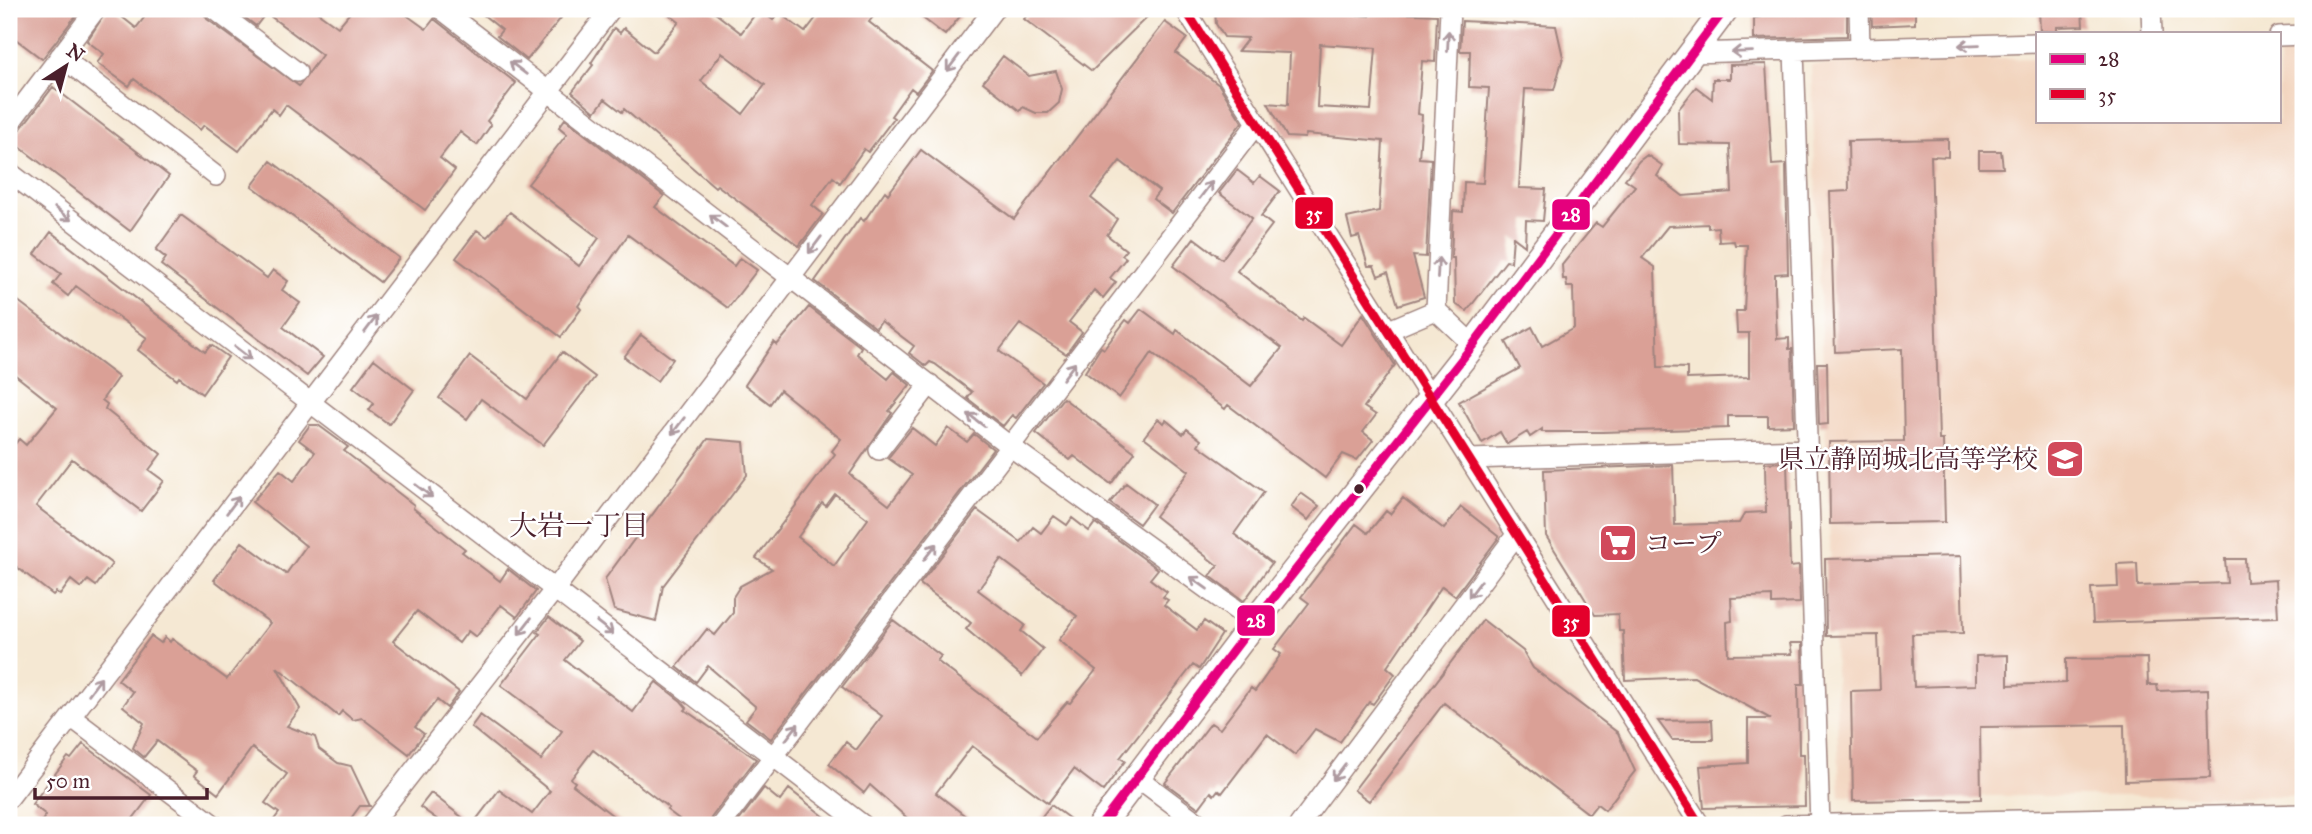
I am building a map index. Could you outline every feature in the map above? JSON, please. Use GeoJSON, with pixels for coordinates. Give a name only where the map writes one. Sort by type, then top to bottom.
{"type":"FeatureCollection","features":[{"type":"Feature","properties":{"kind":"street"},"geometry":{"type":"LineString","coordinates":[[9,124],[96,9]]}},
{"type":"Feature","properties":{"kind":"street"},"geometry":{"type":"LineString","coordinates":[[214,9],[297,72]]}},
{"type":"Feature","properties":{"kind":"street"},"geometry":{"type":"LineString","coordinates":[[441,9],[1011,447],[1254,624]]}},
{"type":"Feature","properties":{"kind":"street"},"geometry":{"type":"LineString","coordinates":[[9,798],[611,9]]}},
{"type":"Feature","properties":{"kind":"street"},"geometry":{"type":"LineString","coordinates":[[371,825],[555,589],[994,9]]}},
{"type":"Feature","properties":{"kind":"street"},"geometry":{"type":"LineString","coordinates":[[1185,9],[1700,825]]}},
{"type":"Feature","properties":{"kind":"street"},"geometry":{"type":"LineString","coordinates":[[1450,9],[1436,310],[1473,345]]}},
{"type":"Feature","properties":{"kind":"street"},"geometry":{"type":"LineString","coordinates":[[1101,825],[1254,624],[1473,345],[1725,9]]}},
{"type":"Feature","properties":{"kind":"street"},"geometry":{"type":"LineString","coordinates":[[1859,9],[1860,48]]}},
{"type":"Feature","properties":{"kind":"street"},"geometry":{"type":"LineString","coordinates":[[2151,9],[2152,32]]}},
{"type":"Feature","properties":{"kind":"street"},"geometry":{"type":"LineString","coordinates":[[2280,36],[2303,35]]}},
{"type":"Feature","properties":{"kind":"street"},"geometry":{"type":"LineString","coordinates":[[1691,53],[2036,43]]}},
{"type":"Feature","properties":{"kind":"street"},"geometry":{"type":"LineString","coordinates":[[1794,50],[1820,824]]}},
{"type":"Feature","properties":{"kind":"street"},"geometry":{"type":"LineString","coordinates":[[60,56],[216,176]]}},
{"type":"Feature","properties":{"kind":"street"},"geometry":{"type":"LineString","coordinates":[[721,825],[1257,123]]}},
{"type":"Feature","properties":{"kind":"street"},"geometry":{"type":"LineString","coordinates":[[9,172],[863,825]]}},
{"type":"Feature","properties":{"kind":"street"},"geometry":{"type":"LineString","coordinates":[[1389,330],[1436,310]]}},
{"type":"Feature","properties":{"kind":"street"},"geometry":{"type":"LineString","coordinates":[[879,450],[930,384]]}},
{"type":"Feature","properties":{"kind":"street"},"geometry":{"type":"LineString","coordinates":[[1469,459],[1808,449]]}},
{"type":"Feature","properties":{"kind":"street"},"geometry":{"type":"LineString","coordinates":[[1299,825],[1516,535]]}},
{"type":"Feature","properties":{"kind":"street"},"geometry":{"type":"LineString","coordinates":[[71,717],[214,825]]}},
{"type":"Feature","properties":{"kind":"street"},"geometry":{"type":"LineString","coordinates":[[1138,778],[1201,825]]}},
{"type":"Feature","properties":{"kind":"street"},"geometry":{"type":"LineString","coordinates":[[1786,825],[2094,822],[2303,814]]}},
{"type":"Feature","properties":{"kind":"shaded area","name":"県立静岡城北高等学校"},"geometry":{"type":"Polygon","coordinates":[[[2303,51],[2303,796],[1840,796],[1811,65],[2036,58],[2036,122],[2280,122],[2280,52],[2303,51]]]}},
{"type":"Feature","properties":{"kind":"building"},"geometry":{"type":"Polygon","coordinates":[[[9,9],[81,9],[42,59],[9,34],[9,9]]]}},
{"type":"Feature","properties":{"kind":"building"},"geometry":{"type":"Polygon","coordinates":[[[108,9],[112,9],[136,28],[151,9],[202,9],[207,19],[299,86],[322,55],[266,13],[256,26],[234,9],[313,9],[338,27],[353,9],[398,9],[426,29],[434,19],[516,83],[487,121],[491,125],[477,145],[460,132],[440,158],[455,170],[425,210],[286,105],[279,115],[272,109],[239,151],[204,125],[200,130],[134,79],[129,86],[97,63],[104,54],[87,41],[108,9]]]}},
{"type":"Feature","properties":{"kind":"building"},"geometry":{"type":"Polygon","coordinates":[[[476,9],[548,9],[561,18],[527,60],[497,36],[502,30],[476,9]]]}},
{"type":"Feature","properties":{"kind":"building"},"geometry":{"type":"Polygon","coordinates":[[[662,9],[710,9],[741,33],[759,9],[773,20],[779,13],[805,32],[823,9],[879,9],[869,22],[932,71],[916,92],[911,88],[891,116],[894,118],[868,152],[864,149],[840,183],[833,177],[812,205],[823,214],[799,246],[717,185],[715,187],[624,109],[622,112],[605,99],[595,112],[572,92],[593,65],[591,63],[614,28],[620,33],[624,28],[654,52],[679,22],[662,9]],[[722,53],[701,81],[743,114],[765,85],[722,53]]]}},
{"type":"Feature","properties":{"kind":"building"},"geometry":{"type":"Polygon","coordinates":[[[911,9],[966,9],[945,35],[911,9]]]}},
{"type":"Feature","properties":{"kind":"building"},"geometry":{"type":"Polygon","coordinates":[[[1032,9],[1155,9],[1092,71],[1024,19],[1032,9]]]}},
{"type":"Feature","properties":{"kind":"building"},"geometry":{"type":"Polygon","coordinates":[[[1215,9],[1259,9],[1259,12],[1318,11],[1370,16],[1371,12],[1437,15],[1435,62],[1422,61],[1418,114],[1422,115],[1419,158],[1431,159],[1426,257],[1413,256],[1424,297],[1398,305],[1388,272],[1378,276],[1374,266],[1368,266],[1359,236],[1352,238],[1347,218],[1379,211],[1383,141],[1306,134],[1305,138],[1287,137],[1268,103],[1288,105],[1290,53],[1238,51],[1248,38],[1224,37],[1216,24],[1215,9]],[[1320,44],[1317,107],[1371,110],[1376,48],[1320,44]]]}},
{"type":"Feature","properties":{"kind":"building"},"geometry":{"type":"Polygon","coordinates":[[[1760,9],[1847,9],[1847,36],[1754,39],[1754,18],[1760,17],[1760,9]]]}},
{"type":"Feature","properties":{"kind":"building"},"geometry":{"type":"Polygon","coordinates":[[[1871,9],[1915,9],[1915,24],[1872,26],[1871,9]]]}},
{"type":"Feature","properties":{"kind":"building"},"geometry":{"type":"Polygon","coordinates":[[[2039,9],[2082,9],[2083,26],[2057,27],[2057,32],[2040,31],[2039,9]]]}},
{"type":"Feature","properties":{"kind":"building"},"geometry":{"type":"Polygon","coordinates":[[[1462,21],[1556,26],[1563,57],[1554,90],[1525,89],[1519,188],[1546,189],[1543,221],[1526,220],[1525,246],[1513,237],[1511,262],[1506,261],[1467,311],[1455,304],[1454,258],[1451,258],[1453,211],[1463,212],[1464,182],[1483,183],[1489,88],[1469,87],[1470,51],[1460,51],[1462,21]]]}},
{"type":"Feature","properties":{"kind":"building"},"geometry":{"type":"Polygon","coordinates":[[[1165,22],[1187,38],[1176,53],[1219,85],[1242,122],[1172,213],[1153,199],[1159,191],[1120,161],[1091,198],[1117,219],[1107,235],[1126,250],[1122,255],[1126,258],[1110,278],[1116,282],[1103,298],[1094,290],[1069,322],[1082,332],[1066,354],[1020,324],[999,351],[1043,383],[1016,418],[1012,415],[1003,426],[967,398],[972,392],[935,364],[930,362],[926,366],[909,353],[914,346],[881,321],[876,328],[815,281],[860,218],[864,221],[885,191],[888,194],[921,150],[1014,219],[1165,22]]]}},
{"type":"Feature","properties":{"kind":"building"},"geometry":{"type":"Polygon","coordinates":[[[1003,56],[1029,76],[1056,71],[1062,89],[1059,103],[1048,113],[1036,113],[1023,107],[1020,111],[983,82],[1003,56]]]}},
{"type":"Feature","properties":{"kind":"building"},"geometry":{"type":"Polygon","coordinates":[[[1766,64],[1772,165],[1786,164],[1788,273],[1775,274],[1775,291],[1777,339],[1789,338],[1789,349],[1792,349],[1794,425],[1768,426],[1768,416],[1728,416],[1728,428],[1602,432],[1542,432],[1542,429],[1530,437],[1527,432],[1507,444],[1500,432],[1482,443],[1459,402],[1520,368],[1506,342],[1532,327],[1542,346],[1574,328],[1573,287],[1567,287],[1566,279],[1563,279],[1562,265],[1596,223],[1602,227],[1635,186],[1625,179],[1639,161],[1647,155],[1663,166],[1657,176],[1683,196],[1732,192],[1730,145],[1679,144],[1678,110],[1696,87],[1712,99],[1713,79],[1730,79],[1730,65],[1766,64]],[[1708,224],[1668,226],[1642,258],[1655,267],[1658,367],[1687,368],[1687,379],[1749,377],[1749,333],[1737,333],[1736,311],[1744,311],[1747,245],[1735,245],[1734,241],[1719,242],[1718,227],[1708,228],[1708,224]]]}},
{"type":"Feature","properties":{"kind":"building"},"geometry":{"type":"Polygon","coordinates":[[[53,87],[169,176],[130,231],[9,139],[9,136],[19,131],[53,87]]]}},
{"type":"Feature","properties":{"kind":"building"},"geometry":{"type":"Polygon","coordinates":[[[565,119],[664,196],[655,207],[734,266],[740,258],[757,270],[728,308],[628,235],[578,306],[581,309],[561,337],[456,258],[477,230],[487,237],[510,212],[579,266],[599,238],[528,184],[567,134],[559,127],[565,119]]]}},
{"type":"Feature","properties":{"kind":"building"},"geometry":{"type":"Polygon","coordinates":[[[1948,139],[1948,157],[1931,156],[1939,440],[1943,440],[1945,522],[1830,524],[1829,442],[1904,441],[1902,349],[1835,352],[1830,192],[1849,191],[1848,141],[1948,139]]]}},
{"type":"Feature","properties":{"kind":"building"},"geometry":{"type":"Polygon","coordinates":[[[1979,151],[2001,151],[2003,168],[1979,168],[1979,151]]]}},
{"type":"Feature","properties":{"kind":"building"},"geometry":{"type":"Polygon","coordinates":[[[271,161],[399,258],[380,282],[252,186],[271,161]]]}},
{"type":"Feature","properties":{"kind":"building"},"geometry":{"type":"Polygon","coordinates":[[[1237,170],[1254,183],[1260,176],[1280,191],[1261,216],[1272,225],[1237,271],[1302,321],[1304,318],[1341,345],[1363,314],[1395,365],[1364,407],[1376,415],[1363,432],[1373,440],[1357,460],[1343,454],[1325,478],[1228,405],[1225,409],[1152,353],[1119,398],[1085,372],[1101,347],[1104,349],[1126,320],[1130,323],[1141,309],[1175,334],[1177,330],[1251,386],[1282,348],[1173,266],[1194,238],[1222,259],[1252,218],[1219,193],[1237,170]]]}},
{"type":"Feature","properties":{"kind":"building"},"geometry":{"type":"Polygon","coordinates":[[[181,215],[267,278],[273,270],[288,281],[282,290],[300,303],[283,327],[323,357],[307,376],[161,265],[166,258],[156,250],[181,215]]]}},
{"type":"Feature","properties":{"kind":"building"},"geometry":{"type":"Polygon","coordinates":[[[51,232],[205,352],[211,345],[228,357],[202,394],[179,377],[177,380],[138,350],[147,338],[76,286],[68,296],[53,284],[61,274],[35,254],[51,232]]]}},
{"type":"Feature","properties":{"kind":"building"},"geometry":{"type":"Polygon","coordinates":[[[9,294],[118,377],[102,400],[107,404],[105,409],[161,454],[149,470],[164,481],[141,511],[72,459],[36,506],[112,564],[96,586],[88,580],[81,588],[71,580],[60,595],[56,592],[53,595],[9,561],[9,451],[19,439],[26,445],[57,408],[9,370],[9,294]]]}},
{"type":"Feature","properties":{"kind":"building"},"geometry":{"type":"Polygon","coordinates":[[[809,307],[861,347],[857,354],[888,379],[894,372],[910,385],[889,411],[892,413],[850,474],[889,505],[912,475],[888,458],[912,428],[935,446],[948,428],[967,442],[974,434],[993,449],[771,739],[746,720],[756,707],[708,666],[696,682],[677,667],[707,629],[715,635],[733,613],[733,597],[740,586],[772,569],[756,558],[835,454],[832,451],[841,439],[780,390],[770,404],[745,385],[774,342],[777,345],[809,307]],[[835,494],[826,506],[822,503],[798,537],[834,566],[868,519],[835,494]]]}},
{"type":"Feature","properties":{"kind":"building"},"geometry":{"type":"Polygon","coordinates":[[[641,335],[673,359],[657,381],[624,357],[641,335]]]}},
{"type":"Feature","properties":{"kind":"building"},"geometry":{"type":"Polygon","coordinates":[[[562,352],[595,377],[543,445],[481,399],[467,419],[439,398],[470,356],[527,399],[562,352]]]}},
{"type":"Feature","properties":{"kind":"building"},"geometry":{"type":"Polygon","coordinates":[[[374,359],[414,390],[389,424],[369,410],[374,403],[353,387],[374,359]]]}},
{"type":"Feature","properties":{"kind":"building"},"geometry":{"type":"Polygon","coordinates":[[[1817,363],[1827,363],[1828,424],[1819,425],[1817,363]]]}},
{"type":"Feature","properties":{"kind":"building"},"geometry":{"type":"Polygon","coordinates":[[[1063,398],[1135,452],[1111,484],[1074,456],[1070,460],[1036,433],[1063,398]]]}},
{"type":"Feature","properties":{"kind":"building"},"geometry":{"type":"Polygon","coordinates":[[[1158,419],[1164,423],[1166,420],[1183,434],[1187,429],[1201,440],[1198,445],[1264,492],[1234,534],[1272,563],[1244,601],[1210,576],[1218,566],[1155,516],[1189,471],[1144,437],[1158,419]]]}},
{"type":"Feature","properties":{"kind":"building"},"geometry":{"type":"Polygon","coordinates":[[[310,425],[318,425],[348,447],[344,451],[414,505],[413,508],[465,549],[462,552],[500,581],[508,569],[536,591],[517,617],[501,605],[476,637],[468,631],[459,643],[417,611],[393,641],[459,692],[447,708],[437,700],[415,727],[424,734],[409,754],[362,718],[353,720],[342,711],[338,716],[277,667],[300,709],[287,726],[315,737],[319,749],[338,763],[351,766],[370,806],[360,806],[346,825],[270,825],[279,813],[265,803],[287,774],[252,748],[218,794],[194,775],[197,771],[157,741],[144,757],[133,748],[144,723],[123,706],[133,692],[118,680],[151,636],[161,643],[165,637],[170,642],[172,639],[227,679],[270,623],[214,580],[242,542],[286,574],[306,546],[252,502],[280,470],[294,481],[315,452],[299,440],[310,425]]]}},
{"type":"Feature","properties":{"kind":"building"},"geometry":{"type":"Polygon","coordinates":[[[708,439],[744,442],[747,475],[663,586],[656,621],[614,610],[605,579],[708,439]]]}},
{"type":"Feature","properties":{"kind":"building"},"geometry":{"type":"Polygon","coordinates":[[[1787,462],[1790,567],[1799,566],[1800,603],[1772,604],[1772,596],[1731,598],[1732,621],[1727,622],[1728,655],[1792,654],[1790,643],[1802,643],[1803,684],[1798,684],[1799,754],[1804,754],[1805,806],[1704,808],[1700,766],[1748,763],[1748,719],[1771,719],[1694,677],[1625,680],[1623,631],[1619,631],[1618,614],[1595,615],[1546,536],[1544,470],[1673,465],[1675,525],[1739,523],[1745,513],[1766,512],[1765,463],[1787,462]]]}},
{"type":"Feature","properties":{"kind":"building"},"geometry":{"type":"Polygon","coordinates":[[[1126,483],[1154,504],[1139,524],[1110,503],[1126,483]]]}},
{"type":"Feature","properties":{"kind":"building"},"geometry":{"type":"Polygon","coordinates":[[[1301,493],[1319,506],[1308,520],[1291,507],[1301,493]]]}},
{"type":"Feature","properties":{"kind":"building"},"geometry":{"type":"Polygon","coordinates":[[[1403,498],[1444,529],[1461,507],[1499,537],[1455,596],[1442,586],[1387,667],[1395,674],[1373,704],[1369,702],[1340,742],[1315,729],[1295,755],[1267,734],[1222,793],[1218,790],[1214,795],[1211,792],[1199,808],[1165,783],[1211,723],[1220,729],[1251,688],[1255,691],[1281,654],[1274,649],[1309,603],[1301,597],[1356,524],[1368,533],[1386,511],[1390,514],[1403,498]]]}},
{"type":"Feature","properties":{"kind":"building"},"geometry":{"type":"Polygon","coordinates":[[[977,510],[1021,542],[1033,527],[1041,533],[1054,516],[1067,525],[1072,518],[1089,531],[1095,523],[1158,569],[1150,579],[1167,592],[1163,597],[1168,600],[1164,605],[1197,630],[1204,621],[1222,634],[1199,669],[1193,665],[1120,758],[1125,761],[1103,791],[1074,769],[1048,803],[972,746],[936,793],[977,825],[915,825],[870,785],[864,793],[829,764],[846,742],[856,750],[882,716],[842,687],[893,620],[941,656],[937,661],[1037,737],[1067,702],[1070,703],[1096,670],[1059,640],[1077,616],[1001,559],[978,590],[1025,625],[1021,631],[1043,649],[1022,676],[966,629],[971,623],[920,584],[977,510]]]}},
{"type":"Feature","properties":{"kind":"building"},"geometry":{"type":"Polygon","coordinates":[[[1961,556],[1963,633],[1912,634],[1914,687],[1976,685],[1976,656],[2008,655],[2008,685],[2066,683],[2066,659],[2147,658],[2148,685],[2157,685],[2158,691],[2208,689],[2210,778],[2125,781],[2124,725],[1980,727],[1981,799],[1853,801],[1851,691],[1880,690],[1878,635],[1826,636],[1825,559],[1961,556]]]}},
{"type":"Feature","properties":{"kind":"building"},"geometry":{"type":"Polygon","coordinates":[[[2225,559],[2245,559],[2246,582],[2276,580],[2278,617],[2093,623],[2091,588],[2118,587],[2117,564],[2137,563],[2138,586],[2227,583],[2225,559]]]}},
{"type":"Feature","properties":{"kind":"building"},"geometry":{"type":"Polygon","coordinates":[[[549,617],[580,641],[565,660],[633,712],[656,682],[681,701],[687,708],[685,710],[756,759],[711,818],[709,825],[674,825],[679,819],[667,810],[669,808],[593,750],[571,779],[575,782],[573,785],[625,825],[472,825],[499,790],[532,814],[550,791],[471,727],[480,715],[541,760],[562,731],[501,685],[540,634],[537,632],[549,617]]]}},
{"type":"Feature","properties":{"kind":"building"},"geometry":{"type":"Polygon","coordinates":[[[1483,620],[1523,651],[1533,668],[1618,733],[1635,771],[1605,810],[1597,804],[1589,814],[1444,703],[1369,801],[1354,790],[1483,620]]]}},
{"type":"Feature","properties":{"kind":"building"},"geometry":{"type":"Polygon","coordinates":[[[1712,720],[1713,740],[1672,740],[1658,721],[1712,720]]]}},
{"type":"Feature","properties":{"kind":"building"},"geometry":{"type":"Polygon","coordinates":[[[83,744],[151,795],[128,825],[39,825],[46,815],[32,804],[68,757],[71,759],[83,744]]]}},
{"type":"Feature","properties":{"kind":"building"},"geometry":{"type":"Polygon","coordinates":[[[764,788],[780,801],[789,789],[835,825],[736,825],[764,788]]]}},
{"type":"Feature","properties":{"kind":"building"},"geometry":{"type":"Polygon","coordinates":[[[431,793],[472,825],[445,825],[420,807],[431,793]]]}},
{"type":"Feature","properties":{"kind":"building"},"geometry":{"type":"Polygon","coordinates":[[[1051,805],[1078,825],[1035,825],[1051,805]]]}},
{"type":"Feature","properties":{"kind":"transit line","name":"35"},"geometry":{"type":"LineString","coordinates":[[1185,9],[1700,825]]}},
{"type":"Feature","properties":{"kind":"transit line","name":"28"},"geometry":{"type":"LineString","coordinates":[[1101,825],[1254,623],[1473,345],[1725,9]]}},
{"type":"Feature","properties":{"kind":"place","name":"県立静岡城北高等学校"},"geometry":{"type":"Point","coordinates":[2065,459]}},
{"type":"Feature","properties":{"kind":"place","name":"コープ"},"geometry":{"type":"Point","coordinates":[1618,543]}},
{"type":"Feature","properties":{"kind":"district","name":"大岩一丁目"},"geometry":{"type":"Point","coordinates":[579,525]}}]}
